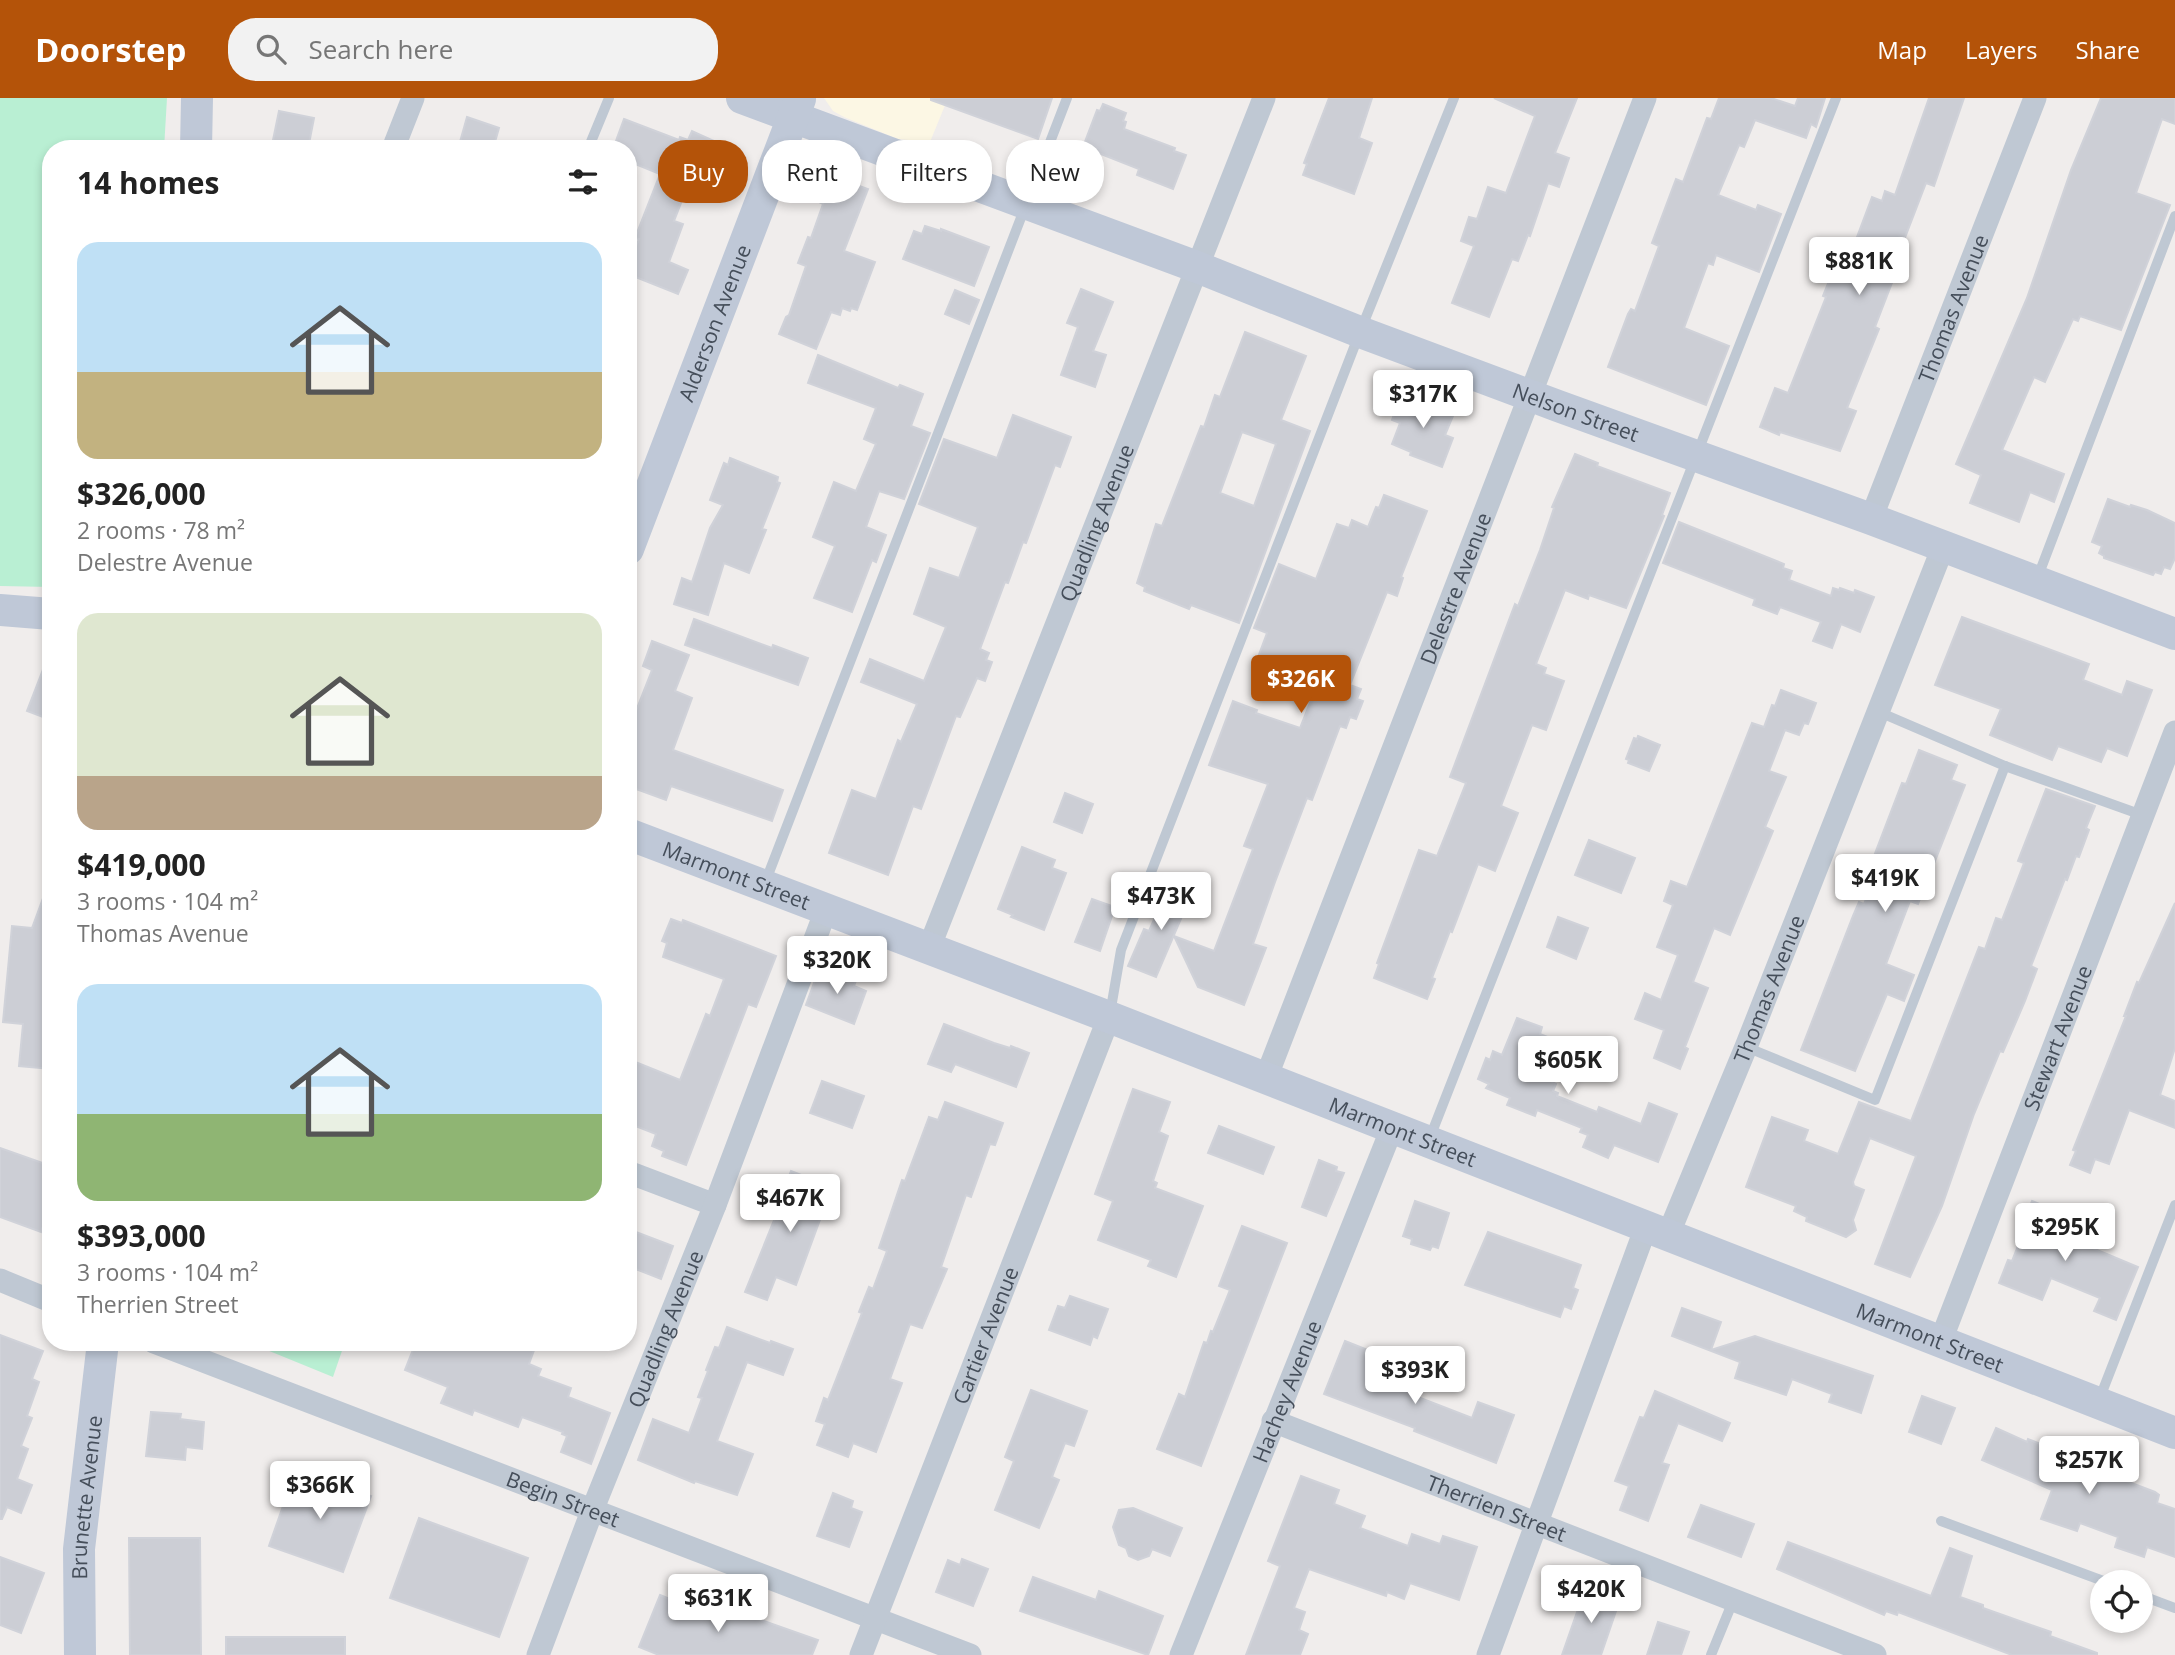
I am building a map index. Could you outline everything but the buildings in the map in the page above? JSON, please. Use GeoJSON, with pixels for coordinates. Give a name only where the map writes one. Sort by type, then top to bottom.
{"type":"FeatureCollection","features":[{"type":"Feature","properties":{"kind":"main road"},"geometry":{"type":"LineString","coordinates":[[196,140],[197,98]]}},
{"type":"Feature","properties":{"kind":"main road","name":"Nelson Street"},"geometry":{"type":"LineString","coordinates":[[742,98],[797,107],[1027,205],[1197,267],[1530,396],[1871,519],[2175,634]]}},
{"type":"Feature","properties":{"kind":"main road","name":"Alderson Avenue"},"geometry":{"type":"LineString","coordinates":[[637,525],[797,107]]}},
{"type":"Feature","properties":{"kind":"main road"},"geometry":{"type":"LineString","coordinates":[[0,610],[42,613]]}},
{"type":"Feature","properties":{"kind":"main road","name":"Marmont Street"},"geometry":{"type":"LineString","coordinates":[[637,838],[1109,1017],[2175,1433]]}},
{"type":"Feature","properties":{"kind":"main road","name":"Brunette Avenue"},"geometry":{"type":"LineString","coordinates":[[80,1655],[79,1549],[102,1351]]}},
{"type":"Feature","properties":{"kind":"street"},"geometry":{"type":"LineString","coordinates":[[397,140],[413,98]]}},
{"type":"Feature","properties":{"kind":"street","name":"Quadling Avenue"},"geometry":{"type":"LineString","coordinates":[[929,948],[1264,98]]}},
{"type":"Feature","properties":{"kind":"street","name":"Delestre Avenue"},"geometry":{"type":"LineString","coordinates":[[1266,1078],[1645,98]]}},
{"type":"Feature","properties":{"kind":"street","name":"Thomas Avenue"},"geometry":{"type":"LineString","coordinates":[[1871,519],[2035,98]]}},
{"type":"Feature","properties":{"kind":"street","name":"Thomas Avenue"},"geometry":{"type":"LineString","coordinates":[[1488,1655],[1657,1231],[1746,1047],[1943,547]]}},
{"type":"Feature","properties":{"kind":"street","name":"Stewart Avenue"},"geometry":{"type":"LineString","coordinates":[[1940,1343],[2175,732]]}},
{"type":"Feature","properties":{"kind":"street","name":"Quadling Avenue"},"geometry":{"type":"LineString","coordinates":[[538,1655],[592,1511],[715,1205],[826,910]]}},
{"type":"Feature","properties":{"kind":"street","name":"Cartier Avenue"},"geometry":{"type":"LineString","coordinates":[[861,1655],[1109,1017]]}},
{"type":"Feature","properties":{"kind":"street","name":"Hachey Avenue"},"geometry":{"type":"LineString","coordinates":[[1181,1655],[1392,1128]]}},
{"type":"Feature","properties":{"kind":"street"},"geometry":{"type":"LineString","coordinates":[[637,1175],[715,1205]]}},
{"type":"Feature","properties":{"kind":"street"},"geometry":{"type":"LineString","coordinates":[[0,1280],[42,1297]]}},
{"type":"Feature","properties":{"kind":"street","name":"Begin Street"},"geometry":{"type":"LineString","coordinates":[[178,1351],[970,1655]]}},
{"type":"Feature","properties":{"kind":"street","name":"Therrien Street"},"geometry":{"type":"LineString","coordinates":[[1273,1421],[1875,1655]]}},
{"type":"Feature","properties":{"kind":"lane"},"geometry":{"type":"LineString","coordinates":[[592,140],[609,98]]}},
{"type":"Feature","properties":{"kind":"lane"},"geometry":{"type":"LineString","coordinates":[[764,887],[1067,98]]}},
{"type":"Feature","properties":{"kind":"lane"},"geometry":{"type":"LineString","coordinates":[[1109,1017],[1121,950],[1360,332],[1454,98]]}},
{"type":"Feature","properties":{"kind":"lane"},"geometry":{"type":"LineString","coordinates":[[1427,1142],[1836,98]]}},
{"type":"Feature","properties":{"kind":"lane"},"geometry":{"type":"LineString","coordinates":[[2036,582],[2175,216]]}},
{"type":"Feature","properties":{"kind":"lane"},"geometry":{"type":"LineString","coordinates":[[1879,712],[2005,766],[2142,814]]}},
{"type":"Feature","properties":{"kind":"lane"},"geometry":{"type":"LineString","coordinates":[[1746,1047],[1875,1100],[2005,766]]}},
{"type":"Feature","properties":{"kind":"lane"},"geometry":{"type":"LineString","coordinates":[[2098,1403],[2175,1205]]}},
{"type":"Feature","properties":{"kind":"lane"},"geometry":{"type":"LineString","coordinates":[[1941,1521],[2090,1576]]}},
{"type":"Feature","properties":{"kind":"lane"},"geometry":{"type":"LineString","coordinates":[[2153,1600],[2175,1608]]}},
{"type":"Feature","properties":{"kind":"lane"},"geometry":{"type":"LineString","coordinates":[[1712,1655],[1733,1601]]}},
{"type":"Feature","properties":{"kind":"shaded area"},"geometry":{"type":"Polygon","coordinates":[[[824,98],[948,98],[931,140],[898,139],[833,111],[824,98]]]}},
{"type":"Feature","properties":{"kind":"green space"},"geometry":{"type":"Polygon","coordinates":[[[0,98],[167,98],[165,140],[42,140],[42,587],[0,586],[0,98]]]}},
{"type":"Feature","properties":{"kind":"green space"},"geometry":{"type":"Polygon","coordinates":[[[269,1351],[342,1351],[333,1377],[269,1351]]]}}]}
